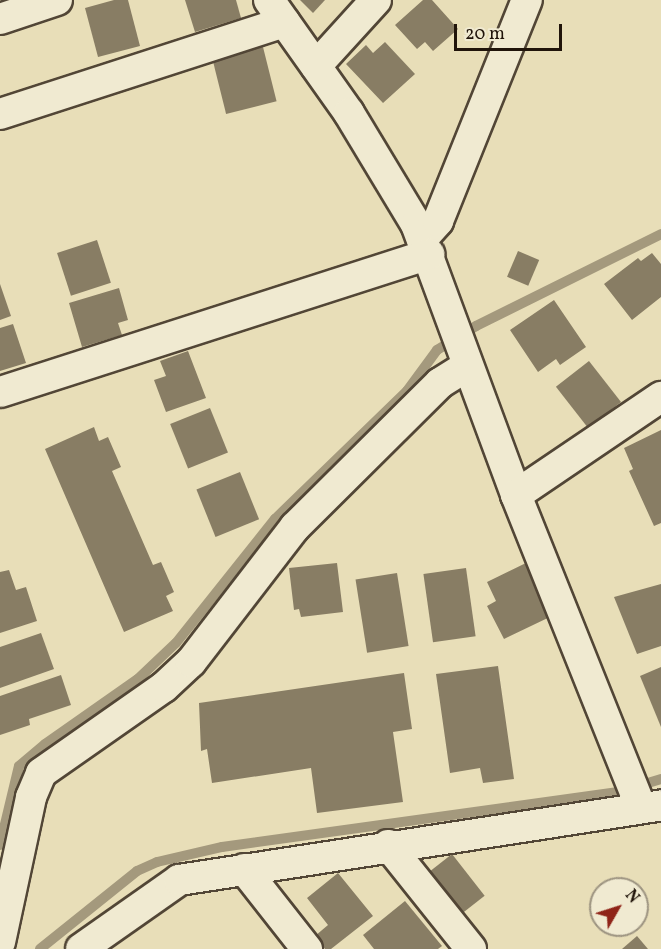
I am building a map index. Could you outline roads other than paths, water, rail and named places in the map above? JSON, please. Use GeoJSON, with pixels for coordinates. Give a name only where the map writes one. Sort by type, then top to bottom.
{"type":"FeatureCollection","features":[{"type":"Feature","properties":{"kind":"street"},"geometry":{"type":"LineString","coordinates":[[0,20],[57,0]]}},
{"type":"Feature","properties":{"kind":"street"},"geometry":{"type":"LineString","coordinates":[[316,66],[376,0]]}},
{"type":"Feature","properties":{"kind":"street"},"geometry":{"type":"LineString","coordinates":[[0,392],[426,246],[527,0]]}},
{"type":"Feature","properties":{"kind":"street"},"geometry":{"type":"LineString","coordinates":[[0,114],[277,11],[387,171],[426,246],[460,347],[516,495],[642,797],[388,845],[179,880],[81,949]]}},
{"type":"Feature","properties":{"kind":"street"},"geometry":{"type":"LineString","coordinates":[[2,927],[31,797],[41,773],[164,687],[184,668],[295,527],[440,382],[460,347]]}},
{"type":"Feature","properties":{"kind":"street"},"geometry":{"type":"LineString","coordinates":[[516,495],[661,398]]}},
{"type":"Feature","properties":{"kind":"street"},"geometry":{"type":"LineString","coordinates":[[388,845],[471,949]]}},
{"type":"Feature","properties":{"kind":"street"},"geometry":{"type":"LineString","coordinates":[[244,869],[308,949]]}},
{"type":"Feature","properties":{"kind":"waterway"},"geometry":{"type":"LineString","coordinates":[[0,845],[19,766],[45,744],[138,679],[176,643],[275,519],[407,391],[437,350],[476,326],[661,234]]}},
{"type":"Feature","properties":{"kind":"waterway"},"geometry":{"type":"LineString","coordinates":[[40,949],[137,871],[157,862],[222,847],[618,792],[661,779]]}}]}
